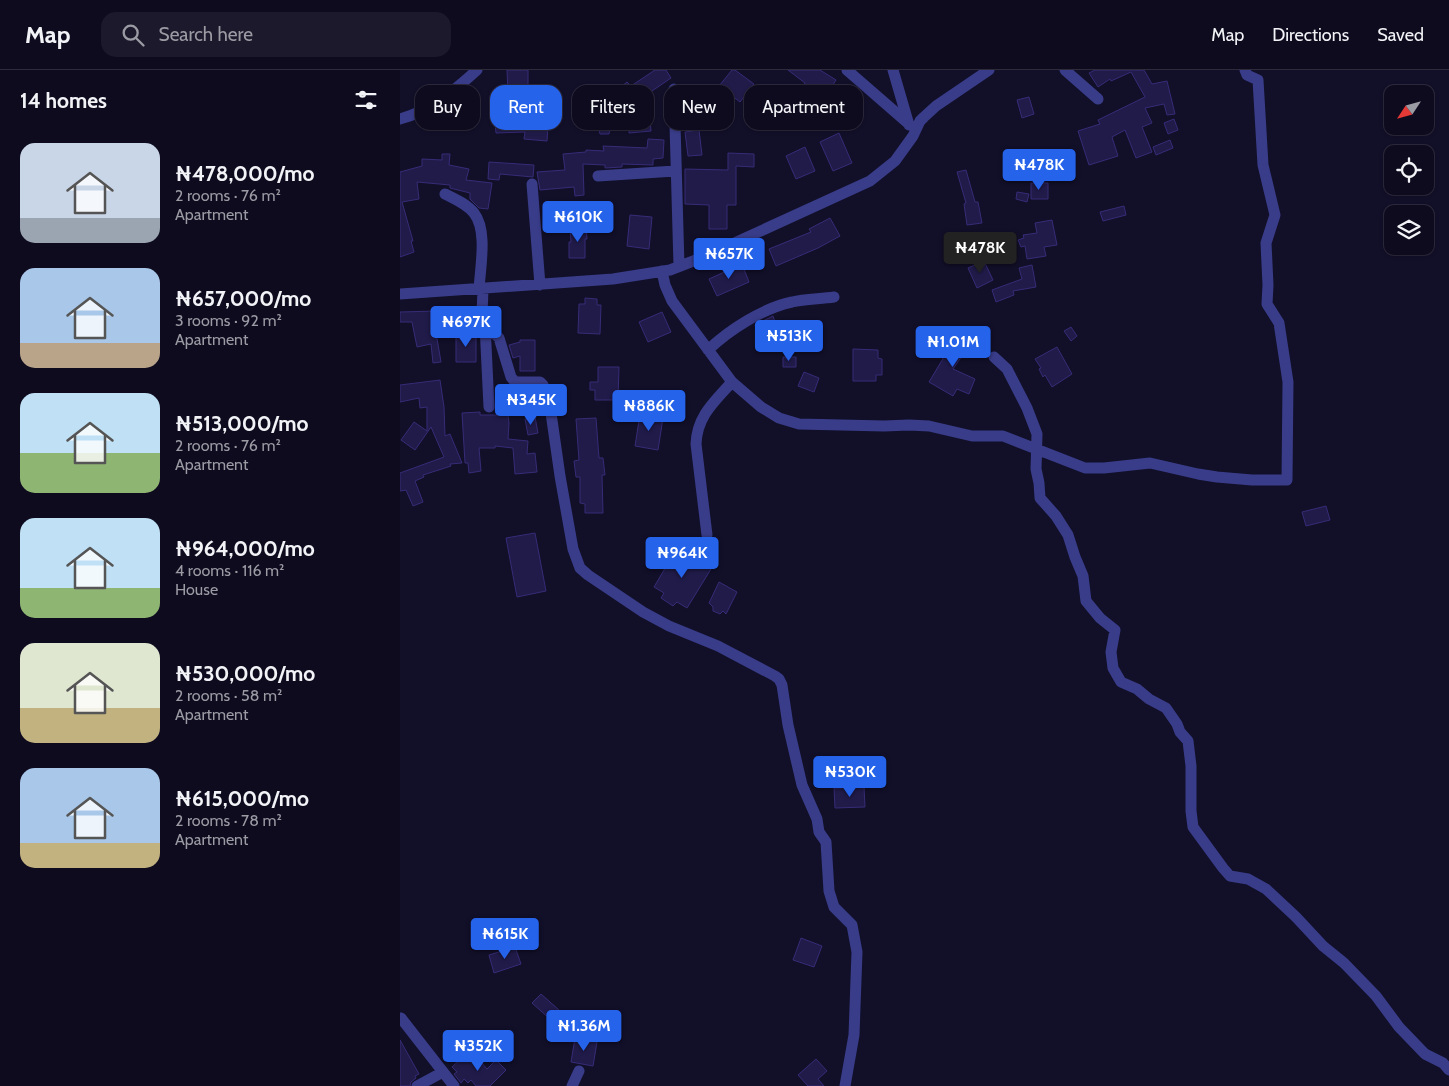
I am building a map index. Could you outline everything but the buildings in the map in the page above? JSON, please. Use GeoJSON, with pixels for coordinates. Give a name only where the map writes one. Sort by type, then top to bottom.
{"type":"FeatureCollection","features":[{"type":"Feature","properties":{"kind":"street"},"geometry":{"type":"LineString","coordinates":[[400,119],[411,116],[435,104],[477,70]]}},
{"type":"Feature","properties":{"kind":"street"},"geometry":{"type":"LineString","coordinates":[[847,70],[909,124]]}},
{"type":"Feature","properties":{"kind":"street"},"geometry":{"type":"LineString","coordinates":[[893,70],[913,136]]}},
{"type":"Feature","properties":{"kind":"street"},"geometry":{"type":"LineString","coordinates":[[401,292],[481,289],[613,279],[662,271],[706,256],[870,181],[895,160],[913,136],[920,121],[936,106],[989,70]]}},
{"type":"Feature","properties":{"kind":"street"},"geometry":{"type":"LineString","coordinates":[[1065,70],[1098,99]]}},
{"type":"Feature","properties":{"kind":"street"},"geometry":{"type":"LineString","coordinates":[[662,271],[664,285],[672,301],[732,382],[761,407],[779,418],[799,424],[929,426],[972,436],[1003,436],[1085,468],[1150,463],[1217,477],[1287,480],[1288,382],[1279,323],[1267,304],[1266,243],[1275,215],[1263,165],[1258,80],[1248,75],[1245,70]]}},
{"type":"Feature","properties":{"kind":"street"},"geometry":{"type":"LineString","coordinates":[[675,130],[679,266]]}},
{"type":"Feature","properties":{"kind":"street"},"geometry":{"type":"LineString","coordinates":[[598,176],[675,170]]}},
{"type":"Feature","properties":{"kind":"street"},"geometry":{"type":"LineString","coordinates":[[532,184],[540,285]]}},
{"type":"Feature","properties":{"kind":"street"},"geometry":{"type":"LineString","coordinates":[[445,194],[461,202],[474,212],[482,237],[482,315],[485,325],[489,407]]}},
{"type":"Feature","properties":{"kind":"street"},"geometry":{"type":"LineString","coordinates":[[708,350],[742,324],[766,310],[792,302],[834,297]]}},
{"type":"Feature","properties":{"kind":"street"},"geometry":{"type":"LineString","coordinates":[[485,325],[499,338],[511,376],[515,382],[540,382],[546,390],[552,415],[560,476],[573,549],[580,568],[642,612],[718,646],[779,679],[784,692],[788,726],[802,784],[817,819],[819,832],[826,842],[829,891],[834,907],[852,925],[855,938],[857,952],[854,1035],[845,1086]]}},
{"type":"Feature","properties":{"kind":"street"},"geometry":{"type":"LineString","coordinates":[[994,357],[1007,369],[1027,408],[1037,434],[1036,469],[1040,498],[1056,516],[1068,534],[1083,576],[1086,601],[1100,618],[1115,630],[1111,652],[1113,668],[1121,682],[1137,689],[1149,699],[1166,708],[1180,732],[1188,741],[1191,766],[1191,811],[1194,827],[1222,868],[1230,876],[1248,879],[1266,889],[1376,996],[1399,1027],[1425,1054],[1443,1063],[1449,1070]]}},
{"type":"Feature","properties":{"kind":"street"},"geometry":{"type":"LineString","coordinates":[[707,535],[696,444],[697,430],[709,408],[732,382]]}},
{"type":"Feature","properties":{"kind":"street"},"geometry":{"type":"LineString","coordinates":[[401,1018],[454,1086]]}},
{"type":"Feature","properties":{"kind":"street"},"geometry":{"type":"LineString","coordinates":[[572,1086],[579,1071]]}},
{"type":"Feature","properties":{"kind":"street"},"geometry":{"type":"LineString","coordinates":[[418,1086],[443,1072]]}}]}
